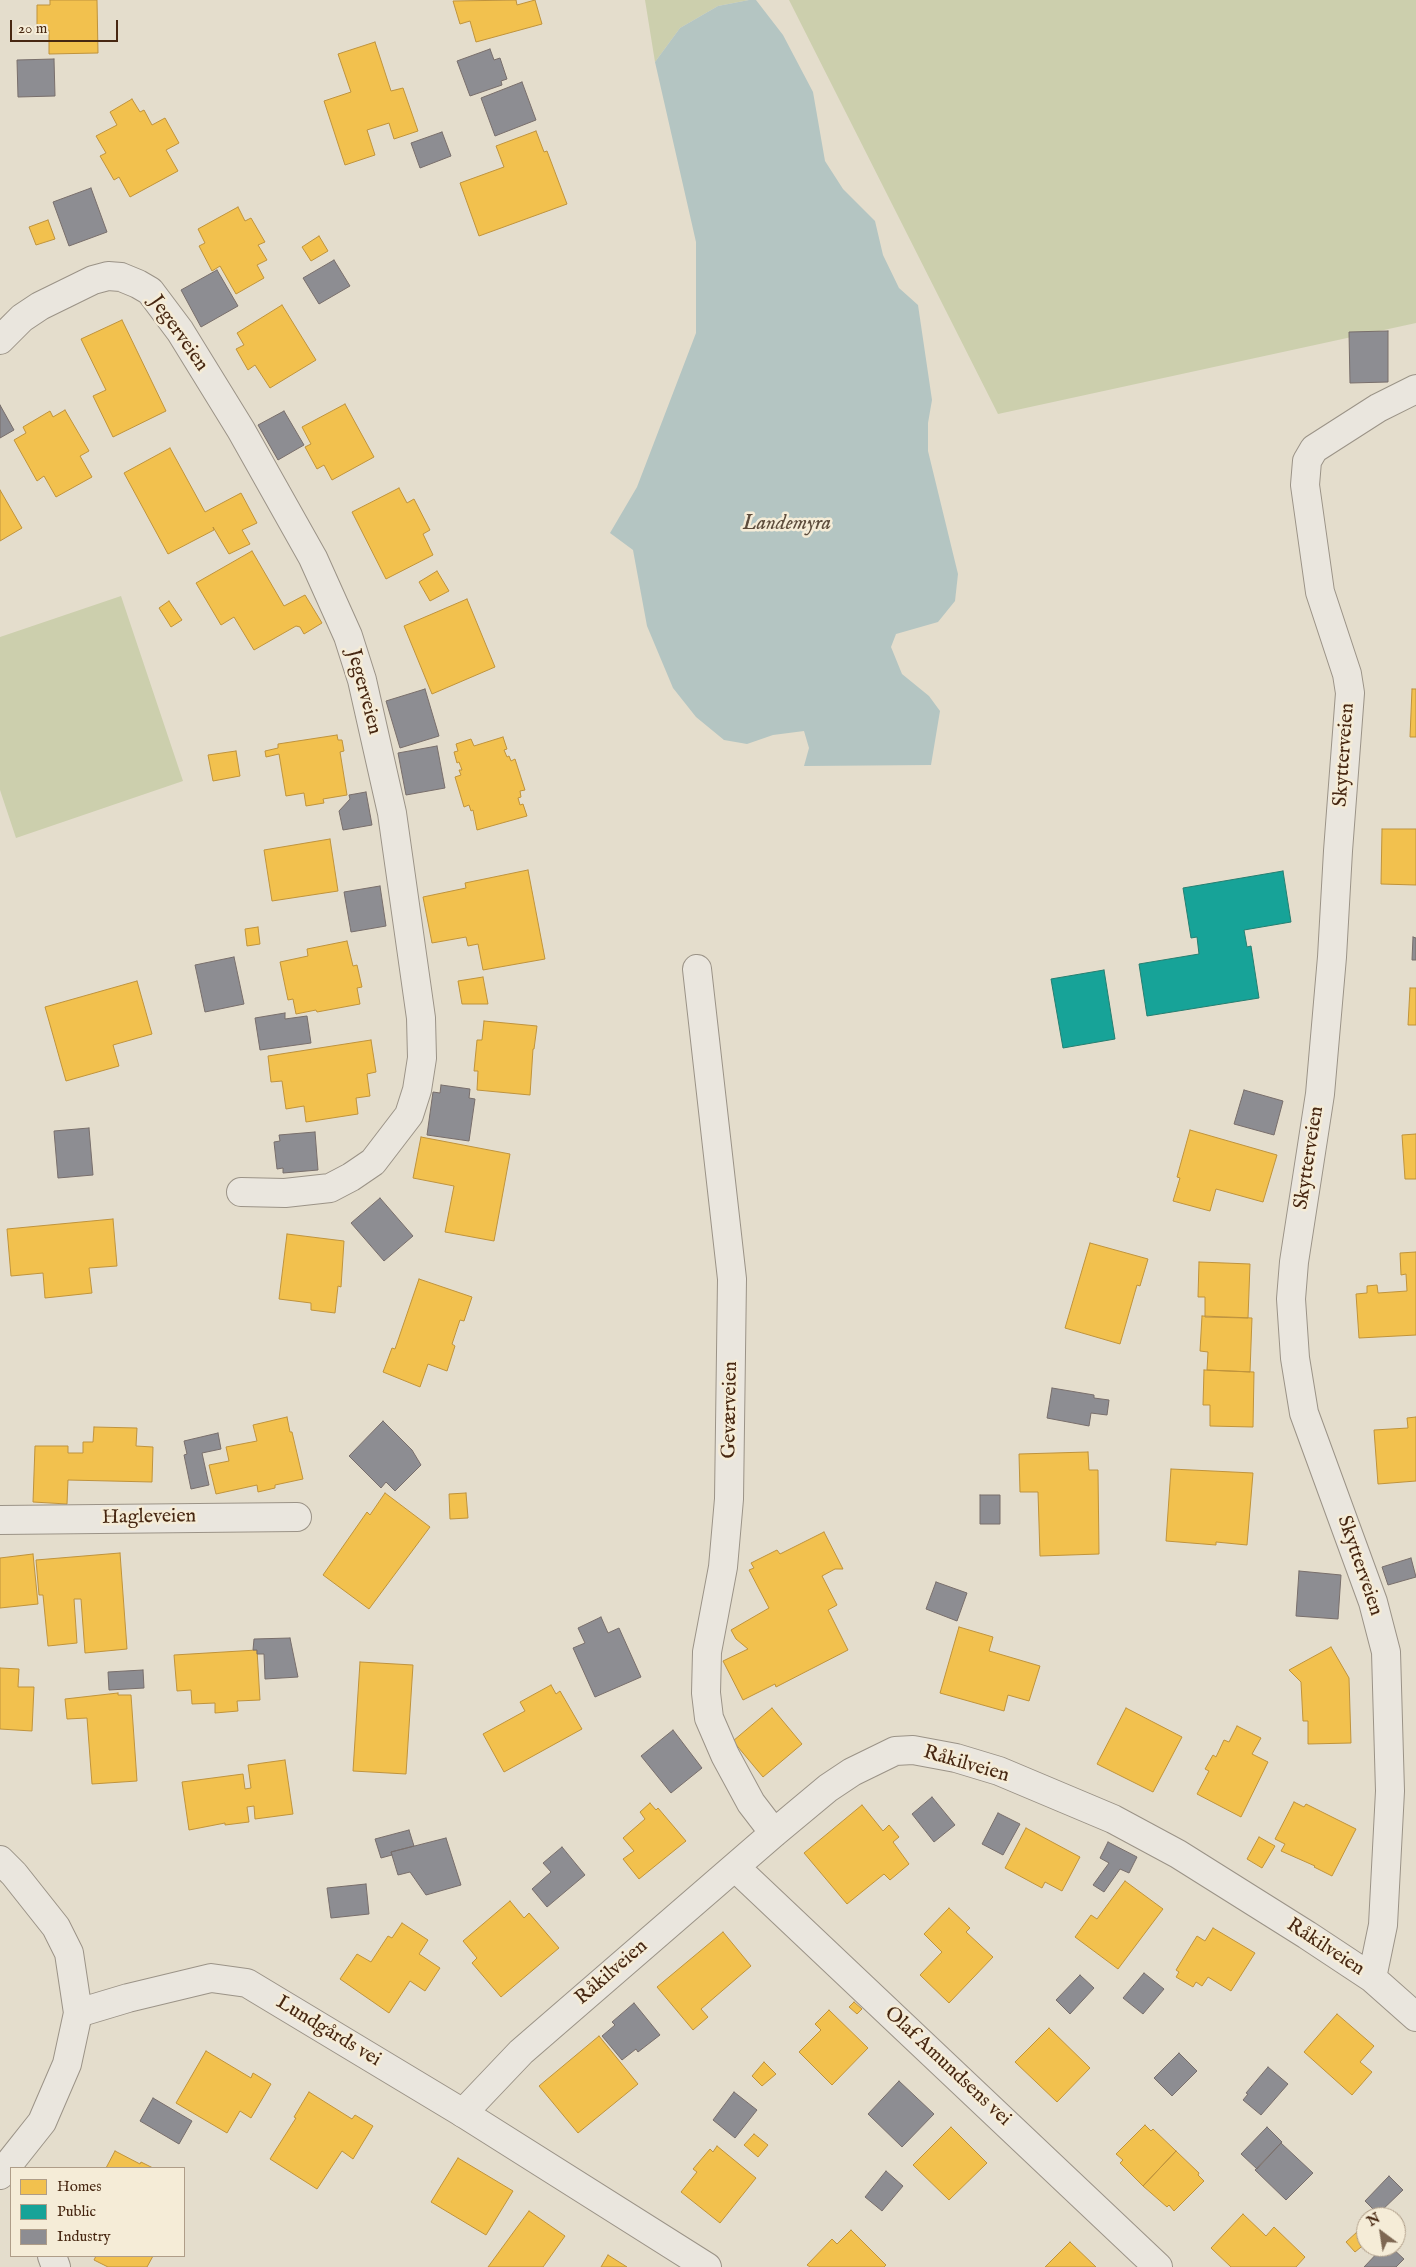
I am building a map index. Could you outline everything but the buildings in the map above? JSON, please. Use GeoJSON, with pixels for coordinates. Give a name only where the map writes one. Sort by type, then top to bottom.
{"type":"FeatureCollection","features":[{"type":"Feature","properties":{"kind":"street","name":"Jegerveien"},"geometry":{"type":"LineString","coordinates":[[0,340],[22,318],[40,306],[93,280],[108,276],[121,277],[138,284],[150,292],[180,330],[245,438],[313,558],[348,636],[362,680],[392,814],[421,1018],[422,1058],[417,1090],[409,1115],[372,1162],[351,1177],[330,1188],[285,1193],[241,1192]]}},
{"type":"Feature","properties":{"kind":"street","name":"Skytterveien"},"geometry":{"type":"LineString","coordinates":[[1372,1978],[1383,1925],[1390,1791],[1386,1652],[1373,1602],[1304,1413],[1295,1358],[1291,1300],[1294,1262],[1320,1094],[1332,957],[1350,694],[1347,674],[1320,592],[1305,485],[1307,461],[1314,450],[1378,408],[1416,389]]}},
{"type":"Feature","properties":{"kind":"street","name":"Geværveien"},"geometry":{"type":"LineString","coordinates":[[697,969],[732,1279],[729,1499],[723,1567],[707,1652],[706,1693],[709,1718],[725,1755],[751,1803],[774,1833]]}},
{"type":"Feature","properties":{"kind":"street","name":"Hagleveien"},"geometry":{"type":"LineString","coordinates":[[0,1520],[297,1517]]}},
{"type":"Feature","properties":{"kind":"street","name":"Råkilveien"},"geometry":{"type":"LineString","coordinates":[[463,2113],[520,2052],[774,1833],[828,1788],[852,1772],[895,1751],[913,1750],[956,1758],[999,1771],[1113,1819],[1178,1854],[1372,1978],[1416,2017]]}},
{"type":"Feature","properties":{"kind":"street"},"geometry":{"type":"LineString","coordinates":[[0,1860],[14,1874],[56,1927],[69,1953],[78,2013],[67,2064],[42,2122],[8,2169]]}},
{"type":"Feature","properties":{"kind":"street","name":"Olaf Amundsens vei"},"geometry":{"type":"LineString","coordinates":[[735,1868],[1158,2267]]}},
{"type":"Feature","properties":{"kind":"street","name":"Lundgårds vei"},"geometry":{"type":"LineString","coordinates":[[78,2013],[128,1998],[211,1978],[247,1983],[463,2113],[707,2267]]}},
{"type":"Feature","properties":{"kind":"green space"},"geometry":{"type":"Polygon","coordinates":[[[645,0],[749,0],[718,6],[680,28],[655,62],[645,0]]]}},
{"type":"Feature","properties":{"kind":"green space"},"geometry":{"type":"Polygon","coordinates":[[[789,0],[1416,0],[1416,323],[998,414],[789,0]]]}},
{"type":"Feature","properties":{"kind":"green space"},"geometry":{"type":"Polygon","coordinates":[[[121,596],[183,781],[16,838],[0,790],[0,637],[121,596]]]}},
{"type":"Feature","properties":{"kind":"water","name":"Landemyra"},"geometry":{"type":"Polygon","coordinates":[[[756,0],[783,35],[813,92],[825,161],[843,189],[875,221],[883,255],[899,288],[918,305],[932,400],[928,423],[928,451],[958,574],[955,601],[938,622],[896,634],[891,647],[902,674],[929,696],[940,711],[931,765],[804,766],[809,748],[804,731],[773,735],[747,744],[724,740],[696,717],[673,688],[647,626],[633,550],[610,533],[637,487],[696,333],[696,242],[655,62],[680,28],[718,6],[756,0]]]}}]}
